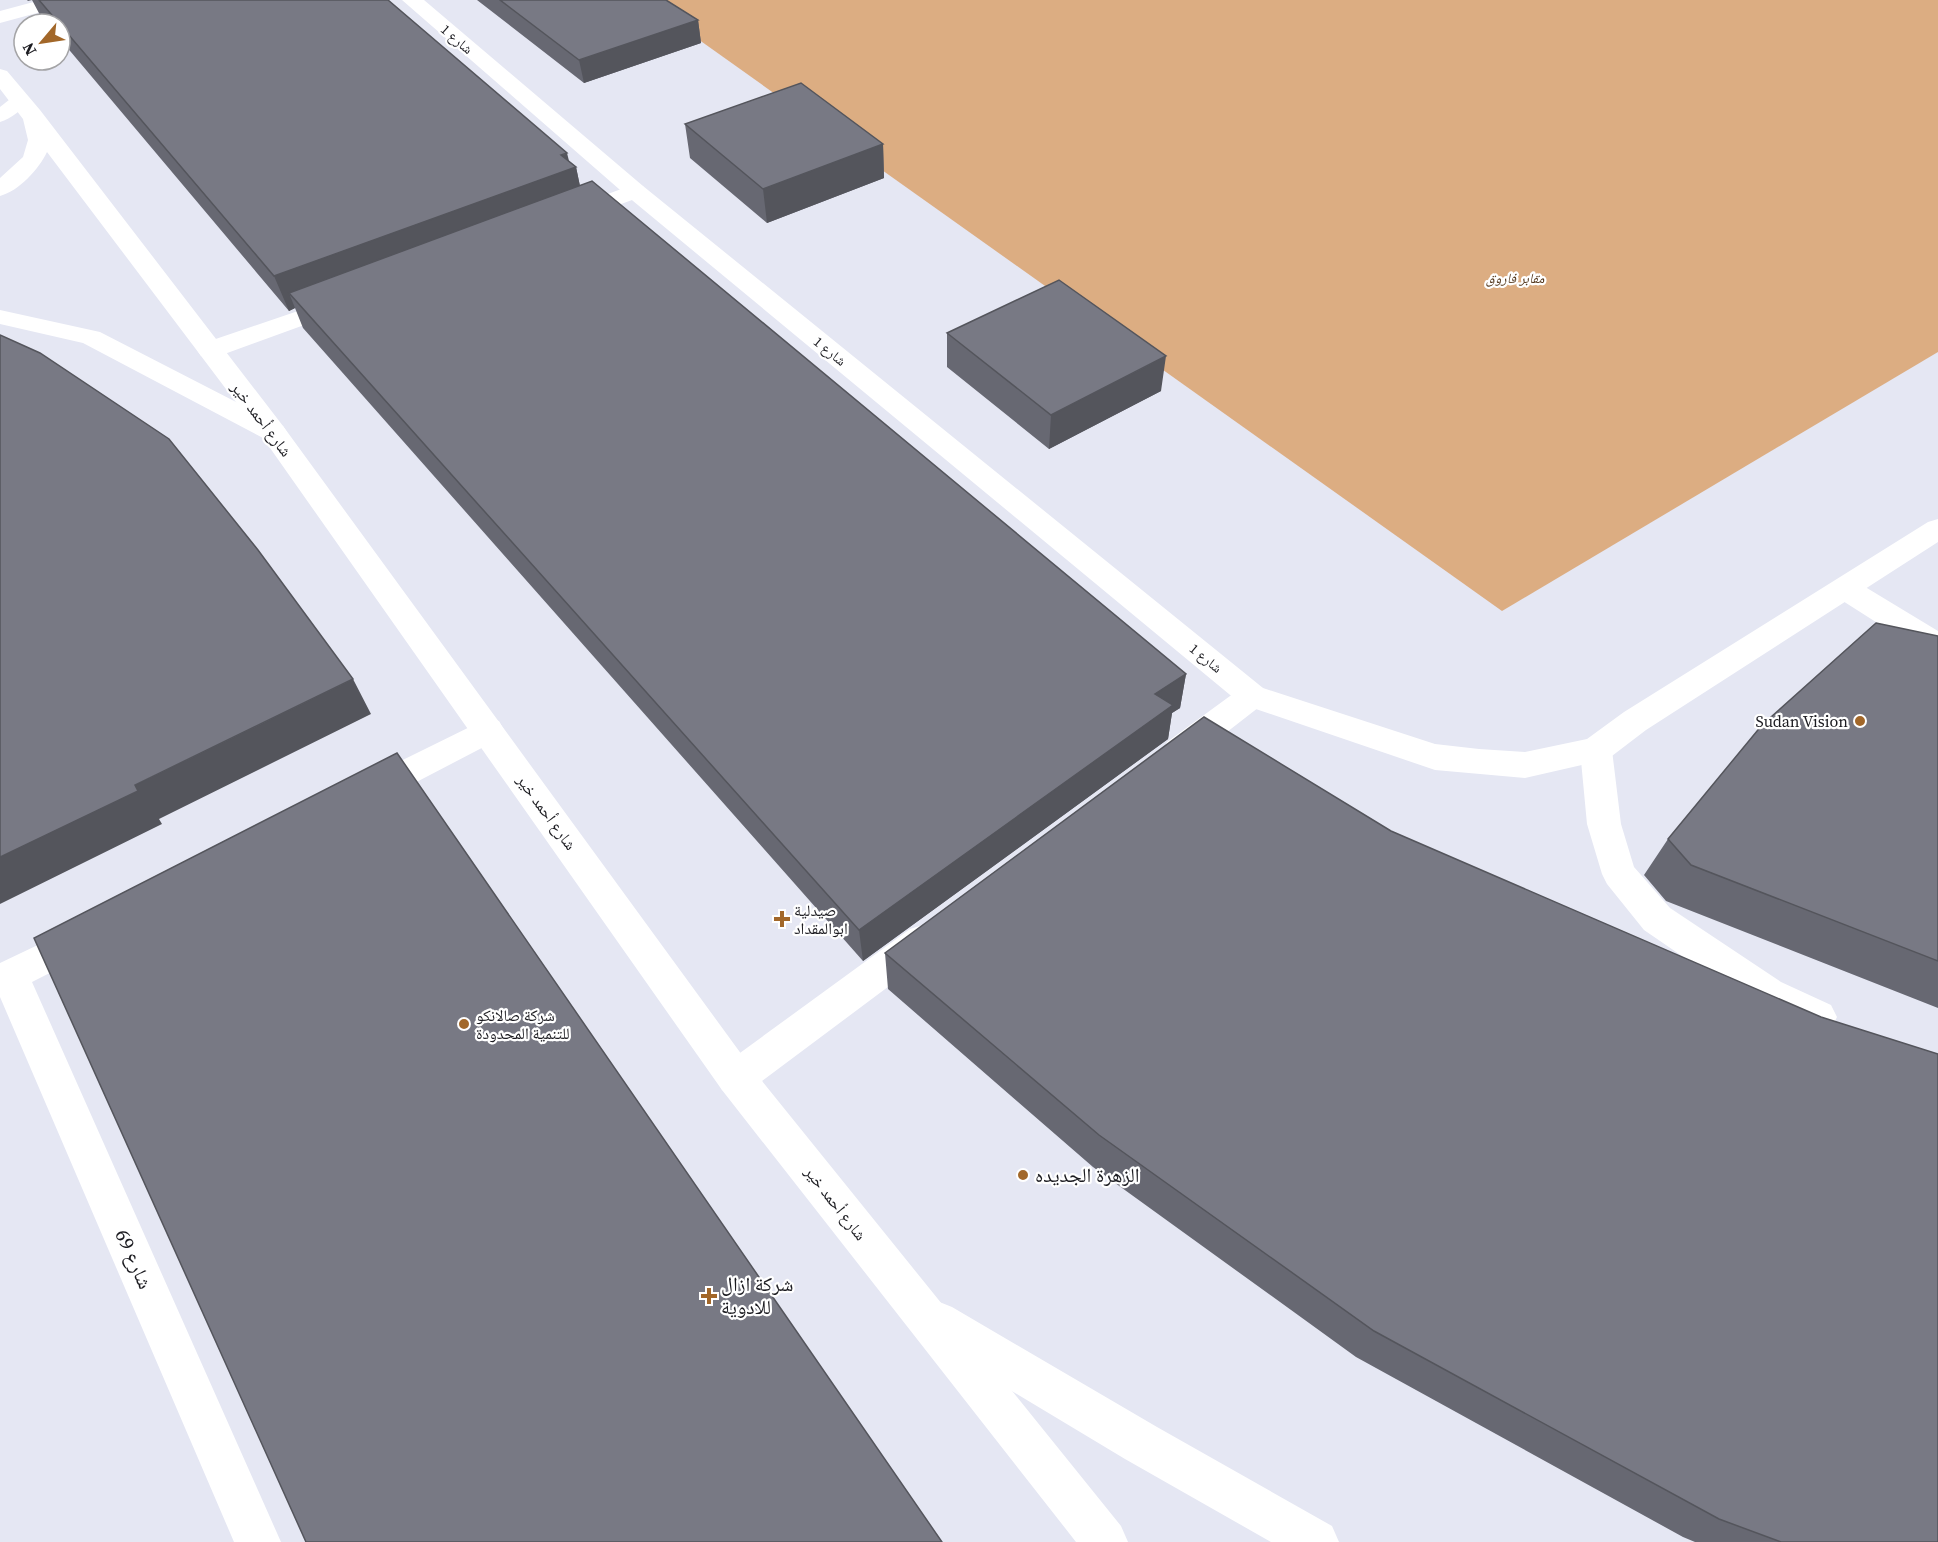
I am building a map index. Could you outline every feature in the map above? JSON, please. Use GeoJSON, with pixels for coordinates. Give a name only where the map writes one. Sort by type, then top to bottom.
{"type":"FeatureCollection","features":[{"type":"Feature","properties":{"kind":"street"},"geometry":{"type":"LineString","coordinates":[[0,17],[63,0]]}},
{"type":"Feature","properties":{"kind":"street","name":"شارع 1"},"geometry":{"type":"LineString","coordinates":[[412,0],[635,191],[1252,696]]}},
{"type":"Feature","properties":{"kind":"street","name":"شارع أحمد خير"},"geometry":{"type":"LineString","coordinates":[[0,75],[26,106],[273,432],[736,1078],[1105,1542]]}},
{"type":"Feature","properties":{"kind":"street"},"geometry":{"type":"LineString","coordinates":[[0,189],[34,161],[39,148],[36,124],[26,106]]}},
{"type":"Feature","properties":{"kind":"street"},"geometry":{"type":"LineString","coordinates":[[548,225],[635,191]]}},
{"type":"Feature","properties":{"kind":"street"},"geometry":{"type":"LineString","coordinates":[[210,350],[364,295]]}},
{"type":"Feature","properties":{"kind":"street"},"geometry":{"type":"LineString","coordinates":[[0,317],[92,337],[273,432]]}},
{"type":"Feature","properties":{"kind":"street"},"geometry":{"type":"LineString","coordinates":[[1157,767],[1252,696],[1435,757],[1526,765],[1596,750],[1635,721],[1938,529]]}},
{"type":"Feature","properties":{"kind":"street"},"geometry":{"type":"LineString","coordinates":[[1846,589],[1923,637],[1938,643]]}},
{"type":"Feature","properties":{"kind":"street"},"geometry":{"type":"LineString","coordinates":[[339,806],[488,730]]}},
{"type":"Feature","properties":{"kind":"street"},"geometry":{"type":"LineString","coordinates":[[1596,750],[1604,824],[1619,874],[1658,919],[1768,994],[1850,1032]]}},
{"type":"Feature","properties":{"kind":"street"},"geometry":{"type":"LineString","coordinates":[[5,979],[117,921]]}},
{"type":"Feature","properties":{"kind":"street"},"geometry":{"type":"LineString","coordinates":[[736,1078],[946,922]]}},
{"type":"Feature","properties":{"kind":"street","name":"شارع 69"},"geometry":{"type":"LineString","coordinates":[[5,979],[258,1542]]}},
{"type":"Feature","properties":{"kind":"street"},"geometry":{"type":"LineString","coordinates":[[923,1314],[1141,1443],[1316,1542]]}},
{"type":"Feature","properties":{"kind":"lane"},"geometry":{"type":"LineString","coordinates":[[0,116],[26,106]]}},
{"type":"Feature","properties":{"kind":"green space","name":"مقابر فاروق"},"geometry":{"type":"Polygon","coordinates":[[[643,0],[1938,0],[1938,352],[1502,611],[643,0]]]}},
{"type":"Feature","properties":{"kind":"building"},"geometry":{"type":"Polygon","coordinates":[[[39,0],[388,0],[567,153],[561,155],[576,167],[274,276],[72,39],[72,12],[49,12],[39,0]]]}},
{"type":"Feature","properties":{"kind":"building"},"geometry":{"type":"Polygon","coordinates":[[[500,0],[666,0],[698,20],[579,60],[500,0]]]}},
{"type":"Feature","properties":{"kind":"building"},"geometry":{"type":"Polygon","coordinates":[[[801,83],[883,144],[763,189],[685,124],[801,83]]]}},
{"type":"Feature","properties":{"kind":"building"},"geometry":{"type":"Polygon","coordinates":[[[592,181],[1186,674],[1155,694],[1173,705],[859,930],[289,293],[592,181]]]}},
{"type":"Feature","properties":{"kind":"building"},"geometry":{"type":"Polygon","coordinates":[[[1059,280],[1166,356],[1051,415],[947,333],[1059,280]]]}},
{"type":"Feature","properties":{"kind":"building"},"geometry":{"type":"Polygon","coordinates":[[[0,335],[40,353],[169,439],[258,550],[353,679],[135,785],[138,791],[0,857],[0,335]]]}},
{"type":"Feature","properties":{"kind":"building"},"geometry":{"type":"Polygon","coordinates":[[[1876,623],[1938,636],[1938,961],[1691,865],[1668,839],[1762,725],[1876,623]]]}},
{"type":"Feature","properties":{"kind":"building"},"geometry":{"type":"Polygon","coordinates":[[[1204,717],[1391,831],[1821,1017],[1938,1054],[1938,1542],[1781,1542],[1719,1519],[1374,1331],[1099,1135],[885,953],[1204,717]]]}},
{"type":"Feature","properties":{"kind":"building"},"geometry":{"type":"Polygon","coordinates":[[[397,753],[942,1542],[306,1542],[34,938],[397,753]]]}},
{"type":"Feature","properties":{"kind":"place","name":"Sudan Vision"},"geometry":{"type":"Point","coordinates":[1860,721]}},
{"type":"Feature","properties":{"kind":"place","name":"صيدلية ابوالمقداد"},"geometry":{"type":"Point","coordinates":[782,919]}},
{"type":"Feature","properties":{"kind":"place","name":"شركة صالانكو للتنمية المحدودة"},"geometry":{"type":"Point","coordinates":[464,1024]}},
{"type":"Feature","properties":{"kind":"place","name":"الزهرة الجديده"},"geometry":{"type":"Point","coordinates":[1023,1175]}},
{"type":"Feature","properties":{"kind":"place","name":"شركة ازال للادوية"},"geometry":{"type":"Point","coordinates":[709,1296]}}]}
